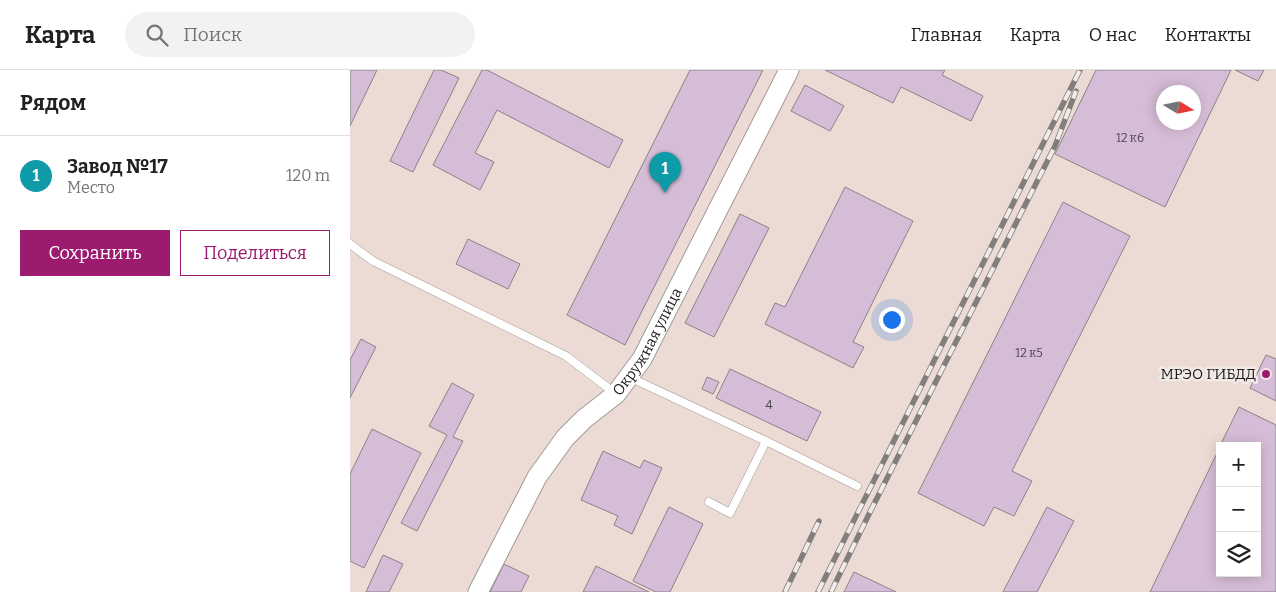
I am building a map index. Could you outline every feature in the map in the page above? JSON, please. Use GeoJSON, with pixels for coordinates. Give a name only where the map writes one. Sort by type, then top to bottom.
{"type":"FeatureCollection","features":[{"type":"Feature","properties":{"kind":"street","name":"Окружная улица"},"geometry":{"type":"LineString","coordinates":[[478,592],[537,477],[565,438],[616,394],[642,359],[789,70]]}},
{"type":"Feature","properties":{"kind":"lane"},"geometry":{"type":"LineString","coordinates":[[350,244],[374,261],[566,356],[616,394]]}},
{"type":"Feature","properties":{"kind":"lane"},"geometry":{"type":"LineString","coordinates":[[629,377],[858,486]]}},
{"type":"Feature","properties":{"kind":"lane"},"geometry":{"type":"LineString","coordinates":[[709,502],[730,513],[766,441]]}},
{"type":"Feature","properties":{"kind":"shaded area"},"geometry":{"type":"Polygon","coordinates":[[[350,70],[1276,70],[1276,592],[350,592],[350,70]]]}},
{"type":"Feature","properties":{"kind":"building"},"geometry":{"type":"Polygon","coordinates":[[[350,70],[377,70],[350,126],[350,70]]]}},
{"type":"Feature","properties":{"kind":"building"},"geometry":{"type":"Polygon","coordinates":[[[434,70],[441,70],[459,78],[413,172],[390,161],[434,70]]]}},
{"type":"Feature","properties":{"kind":"building"},"geometry":{"type":"Polygon","coordinates":[[[482,70],[487,70],[623,140],[609,168],[497,110],[475,153],[494,162],[480,190],[433,165],[482,70]]]}},
{"type":"Feature","properties":{"kind":"building"},"geometry":{"type":"Polygon","coordinates":[[[690,70],[763,70],[625,345],[567,315],[690,70]]]}},
{"type":"Feature","properties":{"kind":"building"},"geometry":{"type":"Polygon","coordinates":[[[825,70],[945,70],[942,75],[983,96],[971,121],[901,87],[893,103],[825,70]]]}},
{"type":"Feature","properties":{"kind":"building"},"geometry":{"type":"Polygon","coordinates":[[[1096,70],[1231,70],[1165,207],[1055,154],[1096,70]]]}},
{"type":"Feature","properties":{"kind":"building"},"geometry":{"type":"Polygon","coordinates":[[[1235,70],[1264,70],[1258,81],[1235,70]]]}},
{"type":"Feature","properties":{"kind":"building"},"geometry":{"type":"Polygon","coordinates":[[[805,85],[844,106],[830,131],[791,111],[805,85]]]}},
{"type":"Feature","properties":{"kind":"building"},"geometry":{"type":"Polygon","coordinates":[[[845,187],[913,221],[853,342],[864,347],[853,368],[765,324],[775,303],[785,307],[845,187]]]}},
{"type":"Feature","properties":{"kind":"building"},"geometry":{"type":"Polygon","coordinates":[[[1063,202],[1130,236],[1012,471],[1032,481],[1014,516],[994,507],[984,526],[918,493],[1063,202]]]}},
{"type":"Feature","properties":{"kind":"building"},"geometry":{"type":"Polygon","coordinates":[[[740,214],[769,228],[714,337],[685,323],[740,214]]]}},
{"type":"Feature","properties":{"kind":"building"},"geometry":{"type":"Polygon","coordinates":[[[468,239],[520,264],[508,289],[456,264],[468,239]]]}},
{"type":"Feature","properties":{"kind":"building"},"geometry":{"type":"Polygon","coordinates":[[[361,339],[376,347],[350,398],[350,360],[361,339]]]}},
{"type":"Feature","properties":{"kind":"building","name":"МРЭО ГИБДД"},"geometry":{"type":"Polygon","coordinates":[[[1266,355],[1276,359],[1276,401],[1250,388],[1266,355]]]}},
{"type":"Feature","properties":{"kind":"building"},"geometry":{"type":"Polygon","coordinates":[[[730,369],[821,412],[807,441],[716,398],[730,369]]]}},
{"type":"Feature","properties":{"kind":"building"},"geometry":{"type":"Polygon","coordinates":[[[707,377],[719,382],[713,394],[702,389],[707,377]]]}},
{"type":"Feature","properties":{"kind":"building"},"geometry":{"type":"Polygon","coordinates":[[[452,383],[474,395],[453,437],[463,441],[417,531],[401,523],[447,435],[429,426],[452,383]]]}},
{"type":"Feature","properties":{"kind":"building"},"geometry":{"type":"Polygon","coordinates":[[[1239,407],[1276,425],[1276,592],[1150,592],[1216,455],[1216,577],[1261,577],[1261,442],[1222,442],[1239,407]]]}},
{"type":"Feature","properties":{"kind":"building"},"geometry":{"type":"Polygon","coordinates":[[[372,429],[421,453],[364,568],[350,561],[350,474],[372,429]]]}},
{"type":"Feature","properties":{"kind":"building"},"geometry":{"type":"Polygon","coordinates":[[[603,451],[640,468],[644,460],[662,468],[632,534],[614,525],[618,516],[581,500],[603,451]]]}},
{"type":"Feature","properties":{"kind":"building"},"geometry":{"type":"Polygon","coordinates":[[[669,507],[703,524],[670,592],[656,592],[633,581],[669,507]]]}},
{"type":"Feature","properties":{"kind":"building"},"geometry":{"type":"Polygon","coordinates":[[[1047,507],[1074,521],[1037,592],[1003,592],[1047,507]]]}},
{"type":"Feature","properties":{"kind":"building"},"geometry":{"type":"Polygon","coordinates":[[[383,555],[403,564],[389,592],[366,592],[383,555]]]}},
{"type":"Feature","properties":{"kind":"building"},"geometry":{"type":"Polygon","coordinates":[[[504,564],[529,576],[521,592],[490,592],[504,564]]]}},
{"type":"Feature","properties":{"kind":"building"},"geometry":{"type":"Polygon","coordinates":[[[596,566],[649,592],[583,592],[596,566]]]}},
{"type":"Feature","properties":{"kind":"building"},"geometry":{"type":"Polygon","coordinates":[[[854,572],[896,592],[844,592],[854,572]]]}},
{"type":"Feature","properties":{"kind":"railway"},"geometry":{"type":"LineString","coordinates":[[818,592],[1080,70]]}},
{"type":"Feature","properties":{"kind":"railway"},"geometry":{"type":"LineString","coordinates":[[831,592],[1055,146],[1076,91]]}},
{"type":"Feature","properties":{"kind":"railway"},"geometry":{"type":"LineString","coordinates":[[785,592],[819,521]]}},
{"type":"Feature","properties":{"kind":"place","name":"Завод №17"},"geometry":{"type":"Point","coordinates":[665,193]}},
{"type":"Feature","properties":{"kind":"place","name":"МРЭО ГИБДД"},"geometry":{"type":"Point","coordinates":[1266,374]}}]}
